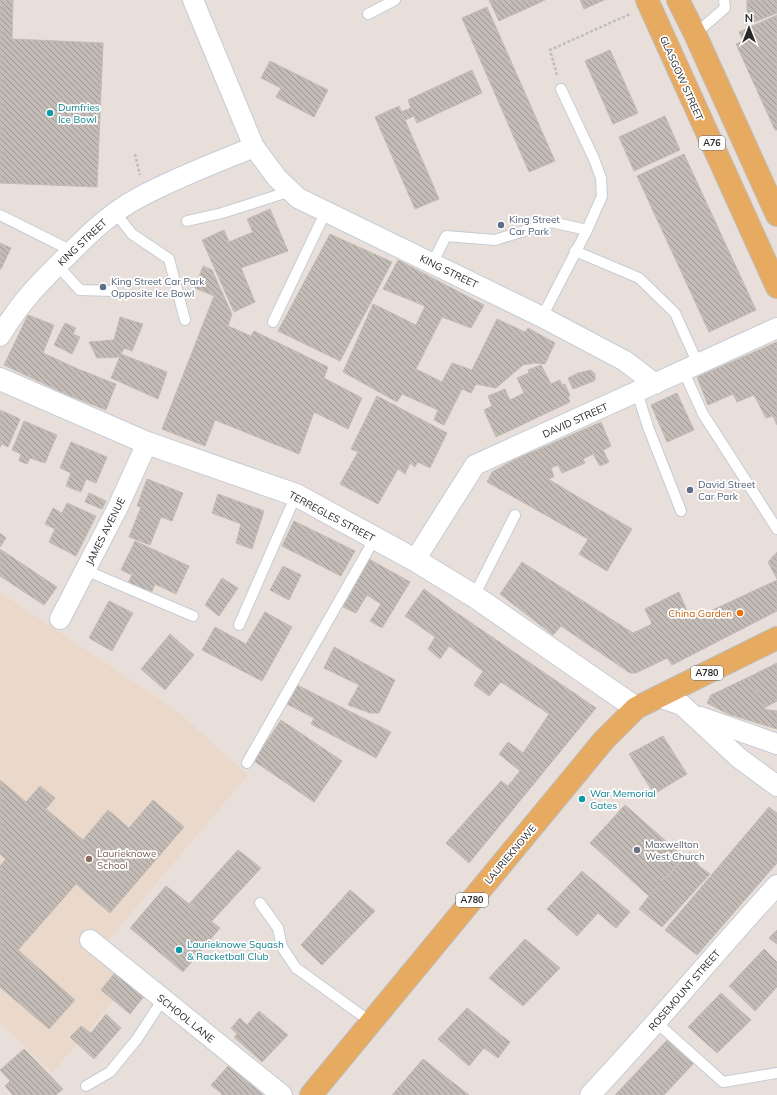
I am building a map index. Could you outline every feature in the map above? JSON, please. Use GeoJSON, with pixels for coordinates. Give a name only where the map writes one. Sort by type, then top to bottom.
{"type":"FeatureCollection","features":[{"type":"Feature","properties":{"kind":"main road","name":"A76"},"geometry":{"type":"LineString","coordinates":[[678,0],[695,34],[777,215]]}},
{"type":"Feature","properties":{"kind":"main road","name":"GLASGOW STREET"},"geometry":{"type":"LineString","coordinates":[[648,3],[777,287]]}},
{"type":"Feature","properties":{"kind":"main road","name":"A780"},"geometry":{"type":"LineString","coordinates":[[636,708],[777,638]]}},
{"type":"Feature","properties":{"kind":"main road","name":"LAURIEKNOWE"},"geometry":{"type":"LineString","coordinates":[[311,1095],[604,740],[636,708]]}},
{"type":"Feature","properties":{"kind":"street","name":"KING STREET"},"geometry":{"type":"LineString","coordinates":[[193,0],[254,147],[277,178],[298,198],[542,317],[625,361],[646,388]]}},
{"type":"Feature","properties":{"kind":"street","name":"KING STREET"},"geometry":{"type":"LineString","coordinates":[[0,336],[12,316],[35,288],[104,220],[138,198],[179,178],[254,147]]}},
{"type":"Feature","properties":{"kind":"street","name":"DAVID STREET"},"geometry":{"type":"LineString","coordinates":[[415,560],[475,465],[777,328]]}},
{"type":"Feature","properties":{"kind":"street","name":"TERREGLES STREET"},"geometry":{"type":"LineString","coordinates":[[0,378],[147,443],[296,495],[415,560],[474,596],[636,708]]}},
{"type":"Feature","properties":{"kind":"street","name":"JAMES AVENUE"},"geometry":{"type":"LineString","coordinates":[[60,619],[118,507],[147,443]]}},
{"type":"Feature","properties":{"kind":"street"},"geometry":{"type":"LineString","coordinates":[[659,697],[682,705],[739,758],[777,786]]}},
{"type":"Feature","properties":{"kind":"street"},"geometry":{"type":"LineString","coordinates":[[692,714],[777,744]]}},
{"type":"Feature","properties":{"kind":"street","name":"ROSEMOUNT STREET"},"geometry":{"type":"LineString","coordinates":[[590,1095],[777,885]]}},
{"type":"Feature","properties":{"kind":"street","name":"SCHOOL LANE"},"geometry":{"type":"LineString","coordinates":[[90,940],[282,1095]]}},
{"type":"Feature","properties":{"kind":"lane"},"geometry":{"type":"LineString","coordinates":[[368,14],[395,0]]}},
{"type":"Feature","properties":{"kind":"lane"},"geometry":{"type":"LineString","coordinates":[[695,34],[725,8],[724,0]]}},
{"type":"Feature","properties":{"kind":"lane"},"geometry":{"type":"LineString","coordinates":[[542,317],[587,230],[602,196],[601,178],[594,159],[561,89]]}},
{"type":"Feature","properties":{"kind":"lane"},"geometry":{"type":"LineString","coordinates":[[187,221],[222,213],[292,191]]}},
{"type":"Feature","properties":{"kind":"lane"},"geometry":{"type":"LineString","coordinates":[[273,322],[326,211]]}},
{"type":"Feature","properties":{"kind":"lane"},"geometry":{"type":"LineString","coordinates":[[115,212],[132,234],[169,259],[185,320]]}},
{"type":"Feature","properties":{"kind":"lane"},"geometry":{"type":"LineString","coordinates":[[0,215],[72,251]]}},
{"type":"Feature","properties":{"kind":"lane"},"geometry":{"type":"LineString","coordinates":[[432,264],[446,236],[495,240],[551,222],[587,230]]}},
{"type":"Feature","properties":{"kind":"lane"},"geometry":{"type":"LineString","coordinates":[[575,251],[639,278],[675,313],[702,414],[777,529]]}},
{"type":"Feature","properties":{"kind":"lane"},"geometry":{"type":"LineString","coordinates":[[57,265],[80,290],[113,291]]}},
{"type":"Feature","properties":{"kind":"lane"},"geometry":{"type":"LineString","coordinates":[[646,388],[648,427],[681,511]]}},
{"type":"Feature","properties":{"kind":"lane"},"geometry":{"type":"LineString","coordinates":[[239,625],[296,495]]}},
{"type":"Feature","properties":{"kind":"lane"},"geometry":{"type":"LineString","coordinates":[[474,596],[515,515]]}},
{"type":"Feature","properties":{"kind":"lane"},"geometry":{"type":"LineString","coordinates":[[247,763],[375,538]]}},
{"type":"Feature","properties":{"kind":"lane"},"geometry":{"type":"LineString","coordinates":[[85,570],[193,616]]}},
{"type":"Feature","properties":{"kind":"lane"},"geometry":{"type":"LineString","coordinates":[[260,903],[278,928],[282,946],[296,968],[371,1022]]}},
{"type":"Feature","properties":{"kind":"lane"},"geometry":{"type":"LineString","coordinates":[[86,1086],[110,1072],[137,1039],[163,999]]}},
{"type":"Feature","properties":{"kind":"lane"},"geometry":{"type":"LineString","coordinates":[[656,1022],[723,1082],[777,1073]]}},
{"type":"Feature","properties":{"kind":"path"},"geometry":{"type":"LineString","coordinates":[[561,89],[550,50],[648,3]]}},
{"type":"Feature","properties":{"kind":"shaded area","name":"Laurieknowe School"},"geometry":{"type":"Polygon","coordinates":[[[0,592],[175,709],[248,775],[107,942],[142,968],[52,1073],[0,1023],[0,592]]]}},
{"type":"Feature","properties":{"kind":"building","name":"Dumfries Ice Bowl"},"geometry":{"type":"Polygon","coordinates":[[[0,0],[13,0],[12,39],[103,43],[97,187],[0,183],[0,0]]]}},
{"type":"Feature","properties":{"kind":"building"},"geometry":{"type":"Polygon","coordinates":[[[489,0],[545,0],[499,21],[489,0]]]}},
{"type":"Feature","properties":{"kind":"building"},"geometry":{"type":"Polygon","coordinates":[[[580,0],[604,0],[584,9],[580,0]]]}},
{"type":"Feature","properties":{"kind":"building"},"geometry":{"type":"Polygon","coordinates":[[[747,0],[777,0],[777,13],[747,25],[747,0]]]}},
{"type":"Feature","properties":{"kind":"building"},"geometry":{"type":"Polygon","coordinates":[[[487,7],[555,161],[529,172],[462,18],[487,7]]]}},
{"type":"Feature","properties":{"kind":"building"},"geometry":{"type":"Polygon","coordinates":[[[777,15],[777,130],[775,130],[736,44],[743,41],[739,32],[777,15]]]}},
{"type":"Feature","properties":{"kind":"building"},"geometry":{"type":"Polygon","coordinates":[[[610,50],[638,113],[613,124],[585,61],[610,50]]]}},
{"type":"Feature","properties":{"kind":"building"},"geometry":{"type":"Polygon","coordinates":[[[270,61],[328,90],[314,117],[276,97],[281,88],[261,78],[270,61]]]}},
{"type":"Feature","properties":{"kind":"building"},"geometry":{"type":"Polygon","coordinates":[[[472,70],[482,93],[417,123],[414,116],[405,120],[401,112],[411,108],[408,100],[472,70]]]}},
{"type":"Feature","properties":{"kind":"building"},"geometry":{"type":"Polygon","coordinates":[[[399,106],[439,199],[415,209],[375,117],[399,106]]]}},
{"type":"Feature","properties":{"kind":"building"},"geometry":{"type":"Polygon","coordinates":[[[665,116],[680,150],[634,171],[619,137],[665,116]]]}},
{"type":"Feature","properties":{"kind":"building"},"geometry":{"type":"Polygon","coordinates":[[[684,154],[756,310],[709,332],[637,176],[684,154]]]}},
{"type":"Feature","properties":{"kind":"building"},"geometry":{"type":"Polygon","coordinates":[[[270,209],[288,251],[241,268],[255,302],[234,312],[202,240],[224,230],[229,242],[253,232],[247,219],[270,209]]]}},
{"type":"Feature","properties":{"kind":"building"},"geometry":{"type":"Polygon","coordinates":[[[330,234],[392,262],[340,361],[278,331],[330,234]]]}},
{"type":"Feature","properties":{"kind":"building"},"geometry":{"type":"Polygon","coordinates":[[[0,243],[11,248],[1,269],[0,269],[0,243]]]}},
{"type":"Feature","properties":{"kind":"building"},"geometry":{"type":"Polygon","coordinates":[[[398,260],[484,305],[471,328],[442,317],[416,369],[442,382],[452,363],[472,370],[497,319],[525,332],[528,328],[555,343],[545,364],[535,363],[523,365],[496,388],[476,384],[471,393],[462,389],[444,425],[434,420],[438,410],[402,394],[397,402],[343,372],[373,304],[416,325],[425,306],[383,289],[398,260]]]}},
{"type":"Feature","properties":{"kind":"building"},"geometry":{"type":"Polygon","coordinates":[[[203,266],[212,270],[232,314],[228,326],[251,336],[254,331],[328,367],[324,378],[362,398],[348,429],[314,412],[299,454],[215,420],[205,446],[162,429],[214,296],[195,288],[203,266]]]}},
{"type":"Feature","properties":{"kind":"building"},"geometry":{"type":"Polygon","coordinates":[[[28,315],[54,325],[43,353],[116,384],[106,410],[68,395],[4,365],[28,315]]]}},
{"type":"Feature","properties":{"kind":"building"},"geometry":{"type":"Polygon","coordinates":[[[120,317],[143,324],[132,351],[124,348],[120,357],[97,358],[89,342],[114,340],[120,317]]]}},
{"type":"Feature","properties":{"kind":"building"},"geometry":{"type":"Polygon","coordinates":[[[65,323],[76,328],[73,334],[80,337],[72,354],[54,345],[65,323]]]}},
{"type":"Feature","properties":{"kind":"building"},"geometry":{"type":"Polygon","coordinates":[[[777,342],[777,425],[773,416],[766,418],[754,395],[737,402],[733,394],[708,405],[697,377],[777,342]]]}},
{"type":"Feature","properties":{"kind":"building"},"geometry":{"type":"Polygon","coordinates":[[[121,354],[167,372],[158,399],[111,378],[121,354]]]}},
{"type":"Feature","properties":{"kind":"building"},"geometry":{"type":"Polygon","coordinates":[[[541,365],[551,384],[560,380],[562,385],[565,384],[570,396],[568,397],[570,402],[496,437],[484,410],[492,406],[488,396],[505,389],[510,400],[524,393],[517,378],[529,373],[528,370],[541,365]]]}},
{"type":"Feature","properties":{"kind":"building"},"geometry":{"type":"Polygon","coordinates":[[[591,370],[595,374],[594,381],[573,389],[568,378],[578,373],[591,370]]]}},
{"type":"Feature","properties":{"kind":"building"},"geometry":{"type":"Polygon","coordinates":[[[677,393],[694,430],[667,442],[651,405],[677,393]]]}},
{"type":"Feature","properties":{"kind":"building"},"geometry":{"type":"Polygon","coordinates":[[[377,396],[447,433],[430,468],[418,462],[415,467],[410,463],[405,474],[398,469],[378,504],[340,484],[358,452],[351,449],[377,396]]]}},
{"type":"Feature","properties":{"kind":"building"},"geometry":{"type":"Polygon","coordinates":[[[0,410],[20,419],[8,447],[2,444],[0,447],[0,410]]]}},
{"type":"Feature","properties":{"kind":"building"},"geometry":{"type":"Polygon","coordinates":[[[24,421],[57,435],[45,463],[30,458],[27,464],[19,461],[21,454],[12,450],[24,421]]]}},
{"type":"Feature","properties":{"kind":"building"},"geometry":{"type":"Polygon","coordinates":[[[601,422],[611,446],[603,450],[609,462],[600,466],[593,454],[583,459],[585,463],[562,473],[558,465],[551,468],[554,477],[548,479],[632,529],[607,571],[579,554],[588,539],[487,482],[492,472],[514,460],[601,422]]]}},
{"type":"Feature","properties":{"kind":"building"},"geometry":{"type":"Polygon","coordinates":[[[71,442],[107,457],[96,483],[86,479],[81,492],[66,486],[71,473],[60,468],[71,442]]]}},
{"type":"Feature","properties":{"kind":"building"},"geometry":{"type":"Polygon","coordinates":[[[147,479],[183,493],[172,521],[161,517],[150,545],[129,537],[141,507],[137,506],[147,479]]]}},
{"type":"Feature","properties":{"kind":"building"},"geometry":{"type":"Polygon","coordinates":[[[89,493],[106,501],[102,509],[85,502],[89,493]]]}},
{"type":"Feature","properties":{"kind":"building"},"geometry":{"type":"Polygon","coordinates":[[[218,494],[264,511],[252,549],[236,543],[241,524],[212,513],[218,494]]]}},
{"type":"Feature","properties":{"kind":"building"},"geometry":{"type":"Polygon","coordinates":[[[67,503],[96,516],[76,556],[49,542],[55,529],[45,524],[53,508],[62,513],[67,503]]]}},
{"type":"Feature","properties":{"kind":"building"},"geometry":{"type":"Polygon","coordinates":[[[294,521],[355,551],[341,576],[282,546],[294,521]]]}},
{"type":"Feature","properties":{"kind":"building"},"geometry":{"type":"Polygon","coordinates":[[[0,533],[6,538],[0,547],[0,533]]]}},
{"type":"Feature","properties":{"kind":"building"},"geometry":{"type":"Polygon","coordinates":[[[135,541],[189,566],[176,594],[155,584],[150,596],[127,585],[132,575],[121,570],[135,541]]]}},
{"type":"Feature","properties":{"kind":"building"},"geometry":{"type":"Polygon","coordinates":[[[0,549],[57,587],[44,605],[0,576],[0,549]]]}},
{"type":"Feature","properties":{"kind":"building"},"geometry":{"type":"Polygon","coordinates":[[[777,552],[777,579],[768,562],[777,552]]]}},
{"type":"Feature","properties":{"kind":"building"},"geometry":{"type":"Polygon","coordinates":[[[369,559],[410,582],[382,628],[370,621],[381,604],[367,595],[356,613],[343,607],[369,559]]]}},
{"type":"Feature","properties":{"kind":"building"},"geometry":{"type":"Polygon","coordinates":[[[522,562],[633,633],[652,624],[645,609],[679,592],[691,620],[777,580],[777,611],[672,665],[667,658],[636,673],[630,673],[561,626],[553,635],[500,594],[522,562]]]}},
{"type":"Feature","properties":{"kind":"building"},"geometry":{"type":"Polygon","coordinates":[[[283,566],[301,575],[289,600],[270,590],[283,566]]]}},
{"type":"Feature","properties":{"kind":"building"},"geometry":{"type":"Polygon","coordinates":[[[222,578],[238,588],[219,616],[205,605],[222,578]]]}},
{"type":"Feature","properties":{"kind":"building"},"geometry":{"type":"Polygon","coordinates":[[[424,589],[596,708],[469,863],[446,843],[501,781],[508,786],[520,771],[499,754],[508,742],[523,753],[549,714],[501,682],[489,696],[474,685],[483,671],[449,646],[440,659],[428,649],[435,637],[405,616],[424,589]]]}},
{"type":"Feature","properties":{"kind":"building"},"geometry":{"type":"Polygon","coordinates":[[[109,601],[133,613],[112,651],[89,638],[109,601]]]}},
{"type":"Feature","properties":{"kind":"building"},"geometry":{"type":"Polygon","coordinates":[[[265,612],[292,627],[262,681],[202,650],[215,627],[246,644],[265,612]]]}},
{"type":"Feature","properties":{"kind":"building"},"geometry":{"type":"Polygon","coordinates":[[[170,634],[194,655],[165,690],[141,669],[170,634]]]}},
{"type":"Feature","properties":{"kind":"building"},"geometry":{"type":"Polygon","coordinates":[[[334,647],[395,680],[379,713],[370,713],[348,705],[359,685],[324,668],[334,647]]]}},
{"type":"Feature","properties":{"kind":"building"},"geometry":{"type":"Polygon","coordinates":[[[777,663],[777,701],[766,707],[749,677],[777,663]]]}},
{"type":"Feature","properties":{"kind":"building"},"geometry":{"type":"Polygon","coordinates":[[[749,677],[766,707],[763,709],[777,711],[777,729],[728,714],[707,703],[711,695],[749,677]]]}},
{"type":"Feature","properties":{"kind":"building"},"geometry":{"type":"Polygon","coordinates":[[[297,685],[391,732],[376,758],[311,724],[314,718],[287,704],[297,685]]]}},
{"type":"Feature","properties":{"kind":"building"},"geometry":{"type":"Polygon","coordinates":[[[281,720],[342,761],[314,802],[254,761],[281,720]]]}},
{"type":"Feature","properties":{"kind":"building"},"geometry":{"type":"Polygon","coordinates":[[[663,736],[687,774],[654,794],[629,754],[663,736]]]}},
{"type":"Feature","properties":{"kind":"building"},"geometry":{"type":"Polygon","coordinates":[[[0,780],[26,802],[40,786],[55,798],[46,809],[83,840],[108,810],[129,828],[153,800],[184,827],[110,913],[76,884],[18,950],[75,1000],[49,1029],[0,987],[0,866],[6,859],[0,854],[0,780]]]}},
{"type":"Feature","properties":{"kind":"building","name":"Maxwellton West Church"},"geometry":{"type":"Polygon","coordinates":[[[625,805],[684,857],[649,896],[590,843],[625,805]]]}},
{"type":"Feature","properties":{"kind":"building"},"geometry":{"type":"Polygon","coordinates":[[[769,807],[777,813],[777,863],[697,955],[665,930],[769,807]]]}},
{"type":"Feature","properties":{"kind":"building"},"geometry":{"type":"Polygon","coordinates":[[[238,850],[261,868],[212,921],[189,904],[238,850]]]}},
{"type":"Feature","properties":{"kind":"building"},"geometry":{"type":"Polygon","coordinates":[[[690,852],[699,866],[710,874],[662,927],[639,909],[649,896],[690,852]]]}},
{"type":"Feature","properties":{"kind":"building"},"geometry":{"type":"Polygon","coordinates":[[[582,871],[630,912],[616,928],[598,913],[577,936],[547,909],[582,871]]]}},
{"type":"Feature","properties":{"kind":"building","name":"Laurieknowe Squash & Racketball Club"},"geometry":{"type":"Polygon","coordinates":[[[166,886],[220,928],[183,972],[130,928],[166,886]]]}},
{"type":"Feature","properties":{"kind":"building"},"geometry":{"type":"Polygon","coordinates":[[[350,890],[375,911],[322,965],[301,945],[350,890]]]}},
{"type":"Feature","properties":{"kind":"building"},"geometry":{"type":"Polygon","coordinates":[[[777,930],[777,944],[769,938],[777,930]]]}},
{"type":"Feature","properties":{"kind":"building"},"geometry":{"type":"Polygon","coordinates":[[[525,939],[560,968],[523,1006],[489,978],[525,939]]]}},
{"type":"Feature","properties":{"kind":"building"},"geometry":{"type":"Polygon","coordinates":[[[764,949],[777,962],[777,987],[755,1011],[729,986],[764,949]]]}},
{"type":"Feature","properties":{"kind":"building"},"geometry":{"type":"Polygon","coordinates":[[[118,969],[146,994],[130,1014],[101,990],[118,969]]]}},
{"type":"Feature","properties":{"kind":"building"},"geometry":{"type":"Polygon","coordinates":[[[721,993],[751,1020],[717,1053],[688,1027],[721,993]]]}},
{"type":"Feature","properties":{"kind":"building"},"geometry":{"type":"Polygon","coordinates":[[[467,1008],[510,1042],[498,1058],[484,1048],[469,1066],[438,1039],[467,1008]]]}},
{"type":"Feature","properties":{"kind":"building"},"geometry":{"type":"Polygon","coordinates":[[[259,1011],[288,1035],[262,1062],[234,1037],[237,1034],[231,1028],[240,1018],[247,1025],[259,1011]]]}},
{"type":"Feature","properties":{"kind":"building"},"geometry":{"type":"Polygon","coordinates":[[[106,1014],[121,1028],[94,1059],[70,1037],[81,1026],[91,1033],[106,1014]]]}},
{"type":"Feature","properties":{"kind":"building"},"geometry":{"type":"Polygon","coordinates":[[[667,1040],[693,1064],[664,1095],[615,1095],[667,1040]]]}},
{"type":"Feature","properties":{"kind":"building"},"geometry":{"type":"Polygon","coordinates":[[[24,1049],[63,1089],[56,1095],[13,1095],[5,1086],[10,1081],[0,1070],[24,1049]]]}},
{"type":"Feature","properties":{"kind":"building"},"geometry":{"type":"Polygon","coordinates":[[[423,1059],[469,1095],[392,1095],[423,1059]]]}},
{"type":"Feature","properties":{"kind":"building"},"geometry":{"type":"Polygon","coordinates":[[[229,1065],[263,1095],[221,1095],[222,1094],[211,1085],[229,1065]]]}},
{"type":"Feature","properties":{"kind":"place","name":"Dumfries Ice Bowl"},"geometry":{"type":"Point","coordinates":[50,113]}},
{"type":"Feature","properties":{"kind":"place","name":"King Street Car Park"},"geometry":{"type":"Point","coordinates":[501,225]}},
{"type":"Feature","properties":{"kind":"place","name":"King Street Car Park Opposite Ice Bowl"},"geometry":{"type":"Point","coordinates":[103,287]}},
{"type":"Feature","properties":{"kind":"place","name":"David Street Car Park"},"geometry":{"type":"Point","coordinates":[690,490]}},
{"type":"Feature","properties":{"kind":"place","name":"China Garden"},"geometry":{"type":"Point","coordinates":[740,613]}},
{"type":"Feature","properties":{"kind":"place","name":"War Memorial Gates"},"geometry":{"type":"Point","coordinates":[582,799]}},
{"type":"Feature","properties":{"kind":"place","name":"Maxwellton West Church"},"geometry":{"type":"Point","coordinates":[637,850]}},
{"type":"Feature","properties":{"kind":"place","name":"Laurieknowe School"},"geometry":{"type":"Point","coordinates":[89,859]}},
{"type":"Feature","properties":{"kind":"place","name":"Laurieknowe Squash & Racketball Club"},"geometry":{"type":"Point","coordinates":[179,950]}}]}
